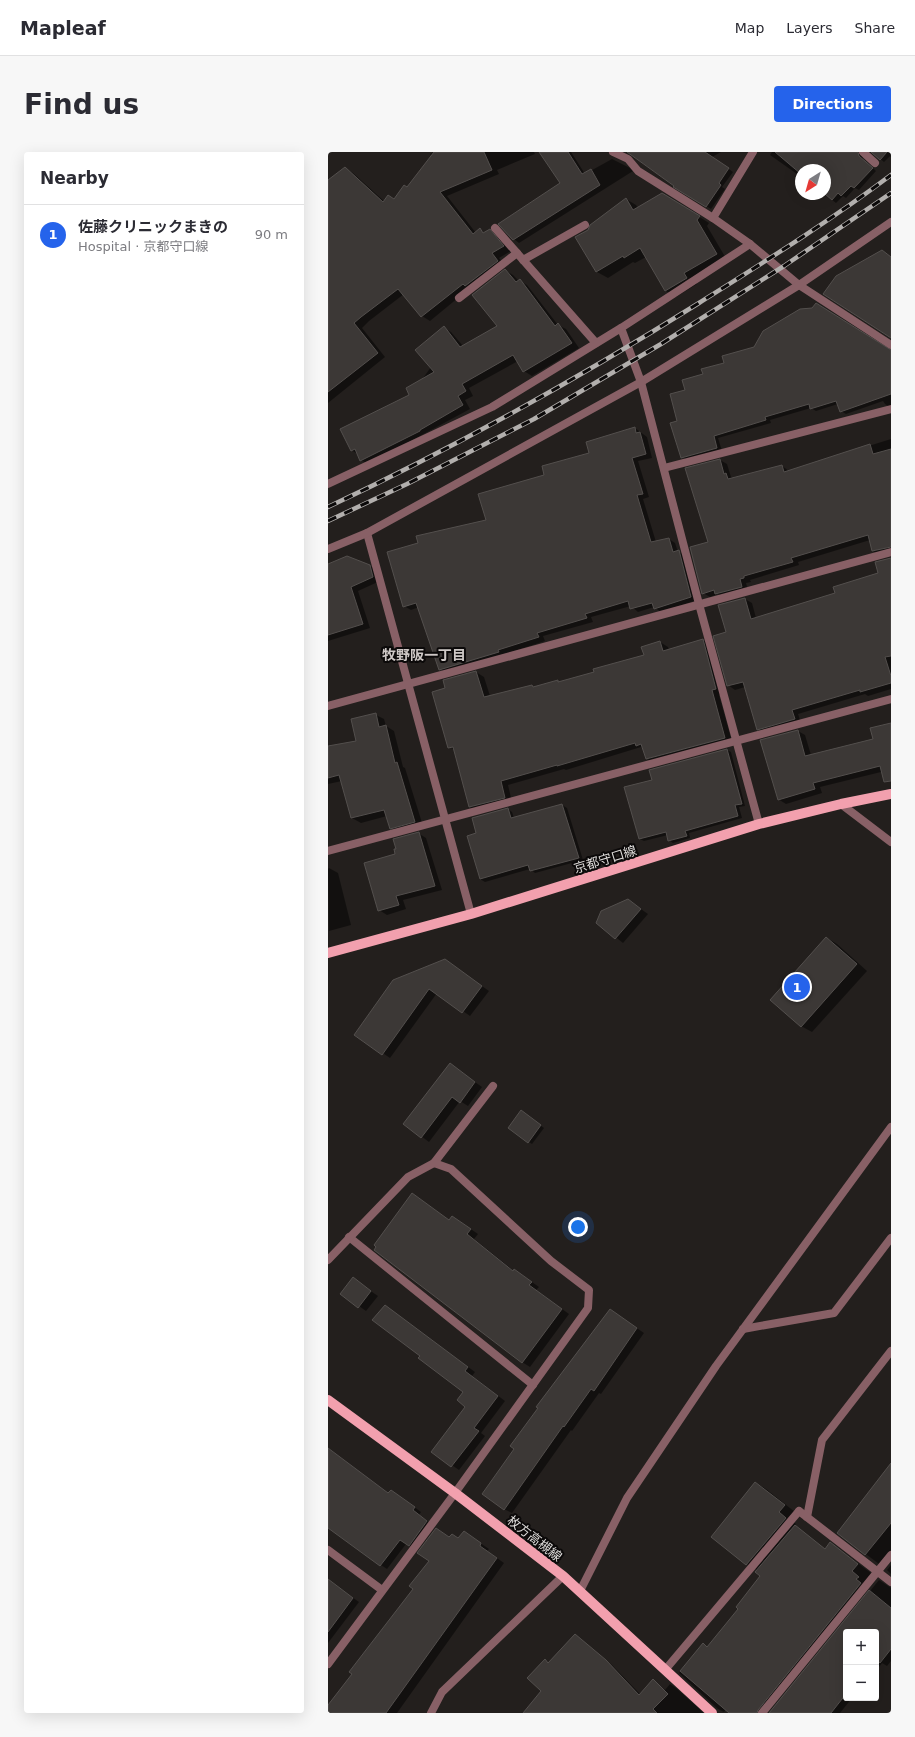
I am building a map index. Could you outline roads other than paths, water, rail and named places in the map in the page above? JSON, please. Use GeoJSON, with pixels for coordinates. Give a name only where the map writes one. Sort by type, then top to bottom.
{"type":"FeatureCollection","features":[{"type":"Feature","properties":{"kind":"main road","name":"京都守口線"},"geometry":{"type":"LineString","coordinates":[[328,953],[470,914],[759,824],[841,804],[891,794]]}},
{"type":"Feature","properties":{"kind":"main road","name":"枚方高槻線"},"geometry":{"type":"LineString","coordinates":[[328,1400],[455,1493],[563,1576],[712,1713]]}},
{"type":"Feature","properties":{"kind":"street"},"geometry":{"type":"LineString","coordinates":[[614,152],[628,159],[638,171],[713,218],[750,244],[799,285],[891,345]]}},
{"type":"Feature","properties":{"kind":"street"},"geometry":{"type":"LineString","coordinates":[[713,218],[753,152]]}},
{"type":"Feature","properties":{"kind":"street"},"geometry":{"type":"LineString","coordinates":[[863,152],[875,163]]}},
{"type":"Feature","properties":{"kind":"street"},"geometry":{"type":"LineString","coordinates":[[328,549],[367,533],[642,382],[799,285],[891,222]]}},
{"type":"Feature","properties":{"kind":"street"},"geometry":{"type":"LineString","coordinates":[[523,260],[585,225]]}},
{"type":"Feature","properties":{"kind":"street"},"geometry":{"type":"LineString","coordinates":[[495,228],[596,343]]}},
{"type":"Feature","properties":{"kind":"street"},"geometry":{"type":"LineString","coordinates":[[328,484],[492,407],[620,328],[750,244]]}},
{"type":"Feature","properties":{"kind":"street"},"geometry":{"type":"LineString","coordinates":[[459,298],[517,253]]}},
{"type":"Feature","properties":{"kind":"street"},"geometry":{"type":"LineString","coordinates":[[620,328],[642,382],[735,741],[759,824]]}},
{"type":"Feature","properties":{"kind":"street"},"geometry":{"type":"LineString","coordinates":[[664,468],[891,409]]}},
{"type":"Feature","properties":{"kind":"street"},"geometry":{"type":"LineString","coordinates":[[367,533],[470,914]]}},
{"type":"Feature","properties":{"kind":"street"},"geometry":{"type":"LineString","coordinates":[[328,706],[891,552]]}},
{"type":"Feature","properties":{"kind":"street"},"geometry":{"type":"LineString","coordinates":[[328,851],[891,699]]}},
{"type":"Feature","properties":{"kind":"street"},"geometry":{"type":"LineString","coordinates":[[841,804],[891,842]]}},
{"type":"Feature","properties":{"kind":"street"},"geometry":{"type":"LineString","coordinates":[[328,1260],[408,1177],[434,1163],[493,1086]]}},
{"type":"Feature","properties":{"kind":"street"},"geometry":{"type":"LineString","coordinates":[[580,1591],[627,1498],[716,1366],[891,1127]]}},
{"type":"Feature","properties":{"kind":"street"},"geometry":{"type":"LineString","coordinates":[[328,1664],[455,1493],[588,1308],[589,1290],[551,1261],[451,1169],[434,1163]]}},
{"type":"Feature","properties":{"kind":"street"},"geometry":{"type":"LineString","coordinates":[[349,1238],[533,1384]]}},
{"type":"Feature","properties":{"kind":"street"},"geometry":{"type":"LineString","coordinates":[[743,1329],[834,1313],[891,1238]]}},
{"type":"Feature","properties":{"kind":"street"},"geometry":{"type":"LineString","coordinates":[[807,1517],[822,1440],[891,1351]]}},
{"type":"Feature","properties":{"kind":"street"},"geometry":{"type":"LineString","coordinates":[[665,1670],[799,1511],[891,1582]]}},
{"type":"Feature","properties":{"kind":"street"},"geometry":{"type":"LineString","coordinates":[[328,1550],[382,1590]]}},
{"type":"Feature","properties":{"kind":"street"},"geometry":{"type":"LineString","coordinates":[[762,1713],[891,1555]]}},
{"type":"Feature","properties":{"kind":"street"},"geometry":{"type":"LineString","coordinates":[[431,1713],[442,1692],[563,1576]]}},
{"type":"Feature","properties":{"kind":"railway"},"geometry":{"type":"LineString","coordinates":[[328,507],[470,436],[563,385],[654,331],[772,257],[821,225],[891,175]]}},
{"type":"Feature","properties":{"kind":"railway"},"geometry":{"type":"LineString","coordinates":[[328,521],[407,484],[534,419],[661,344],[784,266],[891,193]]}},
{"type":"Feature","properties":{"kind":"place","name":"佐藤クリニックまきの"},"geometry":{"type":"Point","coordinates":[797,987]}},
{"type":"Feature","properties":{"kind":"district","name":"牧野阪一丁目"},"geometry":{"type":"Point","coordinates":[424,655]}}]}
